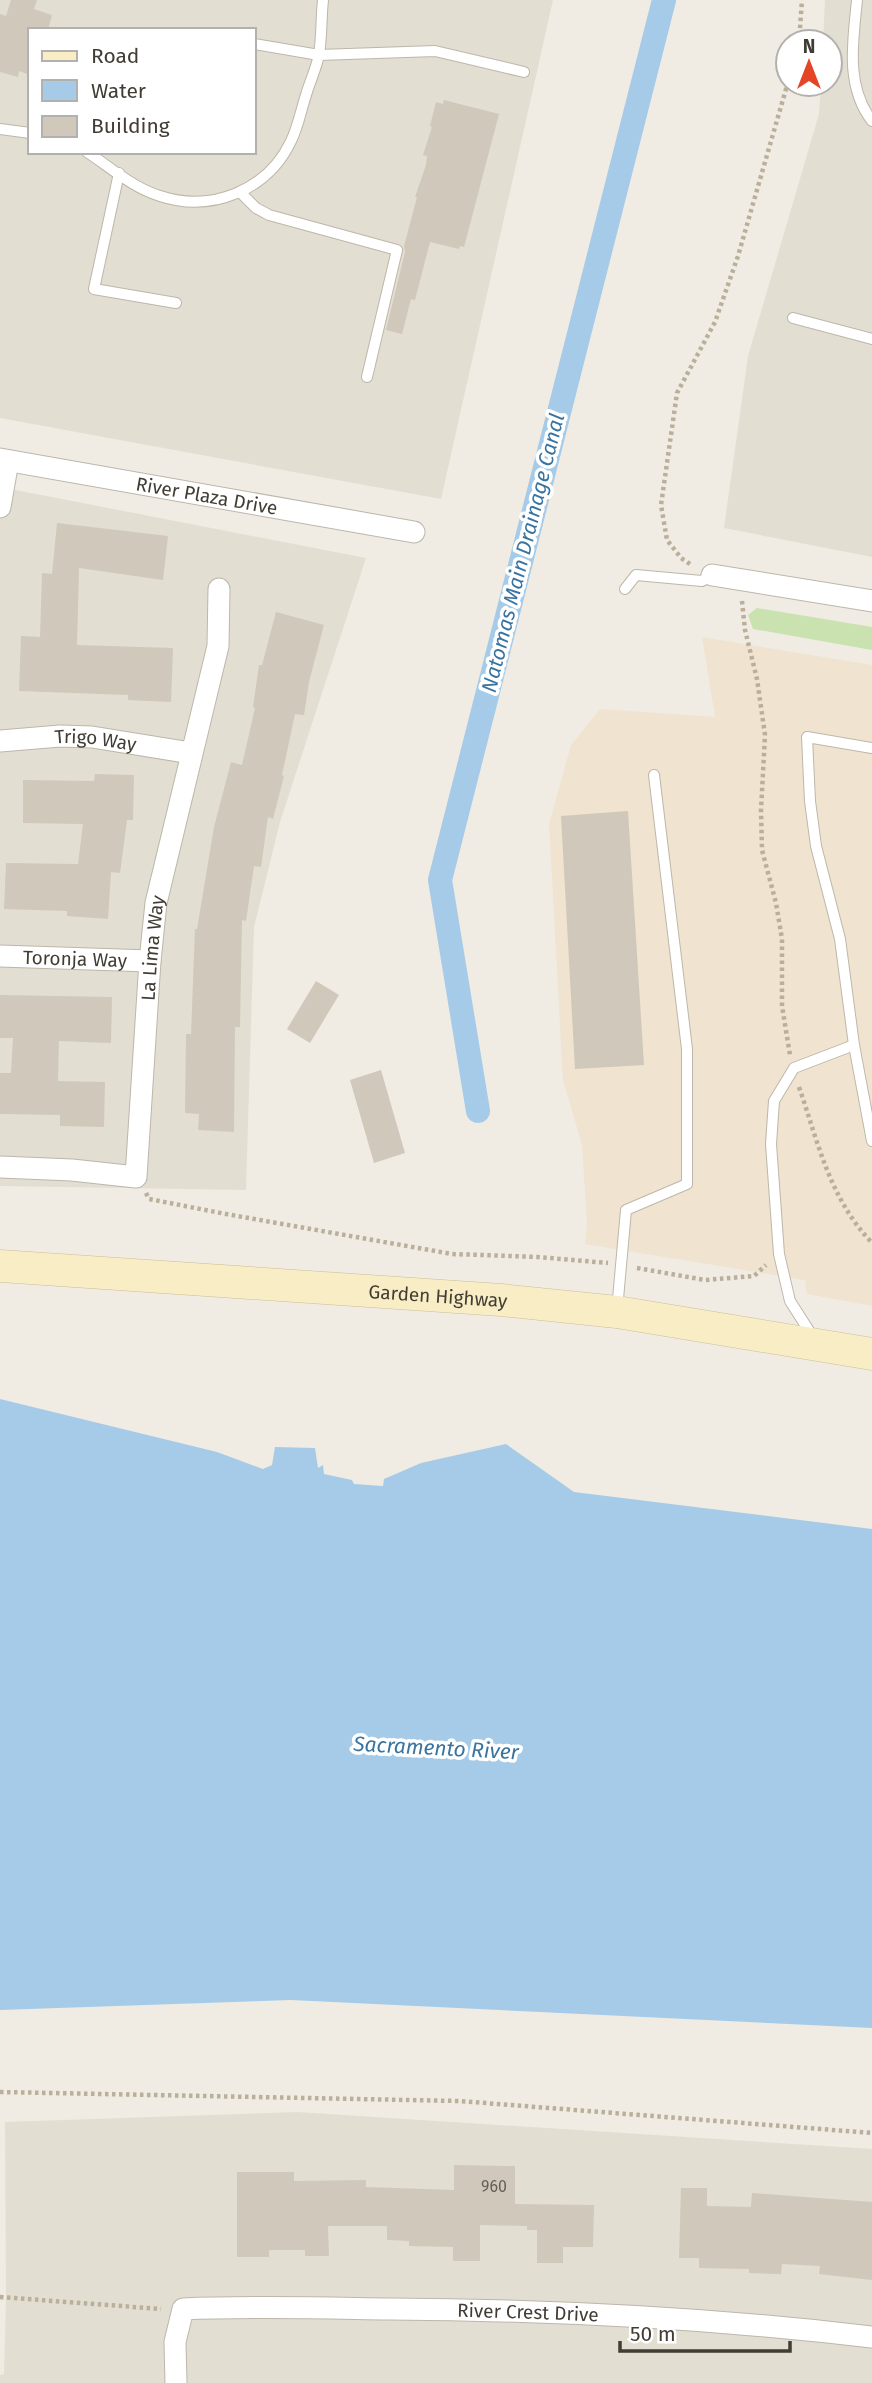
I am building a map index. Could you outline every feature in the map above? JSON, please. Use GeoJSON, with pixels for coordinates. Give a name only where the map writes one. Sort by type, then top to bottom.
{"type":"FeatureCollection","features":[{"type":"Feature","properties":{"kind":"main road","name":"Garden Highway"},"geometry":{"type":"LineString","coordinates":[[0,1266],[473,1297],[617,1312],[872,1354]]}},
{"type":"Feature","properties":{"kind":"street"},"geometry":{"type":"LineString","coordinates":[[0,508],[4,460]]}},
{"type":"Feature","properties":{"kind":"street","name":"River Plaza Drive"},"geometry":{"type":"LineString","coordinates":[[4,460],[414,532]]}},
{"type":"Feature","properties":{"kind":"street"},"geometry":{"type":"LineString","coordinates":[[712,575],[872,601]]}},
{"type":"Feature","properties":{"kind":"street","name":"La Lima Way"},"geometry":{"type":"LineString","coordinates":[[136,1177],[156,903],[218,646],[219,589]]}},
{"type":"Feature","properties":{"kind":"street","name":"Trigo Way"},"geometry":{"type":"LineString","coordinates":[[0,741],[60,736],[92,737],[191,753]]}},
{"type":"Feature","properties":{"kind":"street","name":"Toronja Way"},"geometry":{"type":"LineString","coordinates":[[0,956],[150,961]]}},
{"type":"Feature","properties":{"kind":"street"},"geometry":{"type":"LineString","coordinates":[[0,1167],[72,1170],[136,1177]]}},
{"type":"Feature","properties":{"kind":"street"},"geometry":{"type":"LineString","coordinates":[[176,2383],[175,2342],[183,2309]]}},
{"type":"Feature","properties":{"kind":"street","name":"River Crest Drive"},"geometry":{"type":"LineString","coordinates":[[183,2309],[459,2309],[627,2316],[792,2328],[872,2337]]}},
{"type":"Feature","properties":{"kind":"lane"},"geometry":{"type":"LineString","coordinates":[[90,154],[134,185],[159,196],[205,202],[241,193],[277,164],[291,141],[319,55],[323,0]]}},
{"type":"Feature","properties":{"kind":"lane"},"geometry":{"type":"LineString","coordinates":[[857,0],[852,55],[855,83],[860,101],[872,121]]}},
{"type":"Feature","properties":{"kind":"lane"},"geometry":{"type":"LineString","coordinates":[[256,44],[319,55],[435,51],[524,72]]}},
{"type":"Feature","properties":{"kind":"lane"},"geometry":{"type":"LineString","coordinates":[[0,129],[28,133]]}},
{"type":"Feature","properties":{"kind":"lane"},"geometry":{"type":"LineString","coordinates":[[119,173],[94,289],[176,303]]}},
{"type":"Feature","properties":{"kind":"lane"},"geometry":{"type":"LineString","coordinates":[[241,193],[269,215],[397,250],[367,377]]}},
{"type":"Feature","properties":{"kind":"lane"},"geometry":{"type":"LineString","coordinates":[[793,318],[872,339]]}},
{"type":"Feature","properties":{"kind":"lane"},"geometry":{"type":"LineString","coordinates":[[625,589],[636,575],[702,581],[712,575]]}},
{"type":"Feature","properties":{"kind":"lane"},"geometry":{"type":"LineString","coordinates":[[872,747],[807,737],[810,800],[816,846],[840,939],[853,1045],[872,1141]]}},
{"type":"Feature","properties":{"kind":"lane"},"geometry":{"type":"LineString","coordinates":[[617,1312],[626,1210],[687,1184],[687,1049],[654,775]]}},
{"type":"Feature","properties":{"kind":"lane"},"geometry":{"type":"LineString","coordinates":[[817,1343],[790,1301],[779,1254],[771,1144],[774,1101],[794,1068],[853,1045]]}},
{"type":"Feature","properties":{"kind":"path"},"geometry":{"type":"LineString","coordinates":[[800,28],[802,0]]}},
{"type":"Feature","properties":{"kind":"path"},"geometry":{"type":"LineString","coordinates":[[712,575],[705,568],[691,565],[681,558],[667,540],[661,505],[677,393],[715,321],[738,256],[783,98]]}},
{"type":"Feature","properties":{"kind":"path"},"geometry":{"type":"LineString","coordinates":[[745,580],[741,603],[757,679],[765,735],[762,850],[782,939],[783,1021],[794,1068],[831,1183],[848,1214],[872,1243]]}},
{"type":"Feature","properties":{"kind":"path"},"geometry":{"type":"LineString","coordinates":[[136,1177],[149,1199],[452,1254],[538,1257],[622,1265],[705,1280],[754,1276],[779,1254]]}},
{"type":"Feature","properties":{"kind":"path"},"geometry":{"type":"LineString","coordinates":[[0,2092],[459,2101],[872,2133]]}},
{"type":"Feature","properties":{"kind":"path"},"geometry":{"type":"LineString","coordinates":[[3,2297],[183,2309]]}},
{"type":"Feature","properties":{"kind":"shaded area"},"geometry":{"type":"Polygon","coordinates":[[[0,0],[553,0],[441,499],[0,418],[0,0]]]}},
{"type":"Feature","properties":{"kind":"shaded area"},"geometry":{"type":"Polygon","coordinates":[[[825,0],[872,0],[872,557],[724,528],[748,356],[819,114],[820,98],[844,98],[844,28],[824,28],[825,0]]]}},
{"type":"Feature","properties":{"kind":"shaded area"},"geometry":{"type":"Polygon","coordinates":[[[0,487],[366,558],[280,822],[254,927],[246,1190],[0,1186],[0,487]]]}},
{"type":"Feature","properties":{"kind":"shaded area"},"geometry":{"type":"Polygon","coordinates":[[[702,637],[872,665],[872,1306],[807,1294],[805,1280],[585,1244],[587,1223],[582,1145],[563,1080],[549,824],[571,745],[600,709],[715,717],[702,637]]]}},
{"type":"Feature","properties":{"kind":"shaded area"},"geometry":{"type":"Polygon","coordinates":[[[297,2112],[872,2149],[872,2383],[0,2383],[0,2375],[4,2374],[6,2297],[5,2122],[297,2112]]]}},
{"type":"Feature","properties":{"kind":"green space"},"geometry":{"type":"Polygon","coordinates":[[[757,608],[872,627],[872,650],[753,629],[748,615],[757,608]]]}},
{"type":"Feature","properties":{"kind":"water","name":"Sacramento River"},"geometry":{"type":"Polygon","coordinates":[[[0,1399],[217,1452],[263,1469],[272,1465],[275,1447],[315,1448],[318,1468],[323,1465],[324,1474],[352,1480],[354,1484],[383,1486],[384,1479],[421,1463],[506,1444],[574,1492],[872,1529],[872,2028],[291,2000],[0,2010],[0,1399]]]}},
{"type":"Feature","properties":{"kind":"building"},"geometry":{"type":"Polygon","coordinates":[[[11,0],[37,0],[34,9],[52,15],[49,28],[28,28],[28,74],[19,71],[18,77],[0,72],[0,14],[6,16],[11,0]]]}},
{"type":"Feature","properties":{"kind":"building"},"geometry":{"type":"Polygon","coordinates":[[[444,100],[499,114],[464,247],[460,246],[459,249],[430,242],[415,300],[411,299],[402,334],[386,330],[415,197],[426,165],[427,156],[423,155],[436,102],[443,104],[444,100]]]}},
{"type":"Feature","properties":{"kind":"building"},"geometry":{"type":"Polygon","coordinates":[[[57,523],[168,536],[163,580],[79,568],[77,645],[173,648],[171,702],[128,700],[128,695],[19,691],[21,636],[40,637],[42,573],[52,574],[57,523]]]}},
{"type":"Feature","properties":{"kind":"building"},"geometry":{"type":"Polygon","coordinates":[[[276,612],[324,625],[309,682],[304,715],[295,714],[273,819],[268,817],[261,867],[254,866],[246,921],[242,920],[240,1027],[235,1027],[234,1132],[198,1130],[199,1114],[185,1113],[186,1034],[191,1034],[195,929],[214,827],[231,762],[242,765],[255,708],[259,665],[262,665],[276,612]]]}},
{"type":"Feature","properties":{"kind":"building"},"geometry":{"type":"Polygon","coordinates":[[[95,774],[134,775],[133,820],[127,820],[120,873],[111,872],[108,919],[67,916],[67,911],[4,909],[6,863],[78,864],[83,824],[23,823],[23,780],[94,781],[95,774]]]}},
{"type":"Feature","properties":{"kind":"building"},"geometry":{"type":"Polygon","coordinates":[[[628,811],[644,1065],[575,1069],[561,816],[628,811]]]}},
{"type":"Feature","properties":{"kind":"building"},"geometry":{"type":"Polygon","coordinates":[[[316,981],[339,995],[310,1043],[287,1029],[316,981]]]}},
{"type":"Feature","properties":{"kind":"building"},"geometry":{"type":"Polygon","coordinates":[[[0,995],[112,997],[111,1043],[59,1041],[58,1081],[105,1082],[104,1127],[60,1126],[60,1115],[0,1114],[0,1073],[11,1073],[13,1038],[0,1038],[0,995]]]}},
{"type":"Feature","properties":{"kind":"building"},"geometry":{"type":"Polygon","coordinates":[[[381,1070],[405,1153],[374,1163],[350,1080],[381,1070]]]}},
{"type":"Feature","properties":{"kind":"building"},"geometry":{"type":"Polygon","coordinates":[[[454,2165],[515,2166],[515,2204],[594,2205],[593,2247],[563,2247],[563,2263],[537,2263],[537,2230],[527,2230],[527,2226],[480,2225],[480,2261],[453,2261],[453,2247],[409,2246],[409,2241],[387,2240],[387,2226],[328,2226],[329,2256],[305,2256],[305,2250],[269,2250],[269,2257],[237,2257],[237,2172],[294,2172],[294,2181],[366,2180],[366,2187],[454,2190],[454,2165]]]}},
{"type":"Feature","properties":{"kind":"building"},"geometry":{"type":"Polygon","coordinates":[[[681,2188],[707,2188],[707,2206],[751,2207],[752,2193],[872,2202],[872,2280],[819,2274],[820,2266],[782,2264],[781,2274],[749,2273],[749,2269],[699,2268],[699,2258],[679,2258],[681,2188]]]}},
{"type":"Feature","properties":{"kind":"waterway","name":"Natomas Main Drainage Canal"},"geometry":{"type":"LineString","coordinates":[[478,1111],[440,880],[664,0]]}}]}
